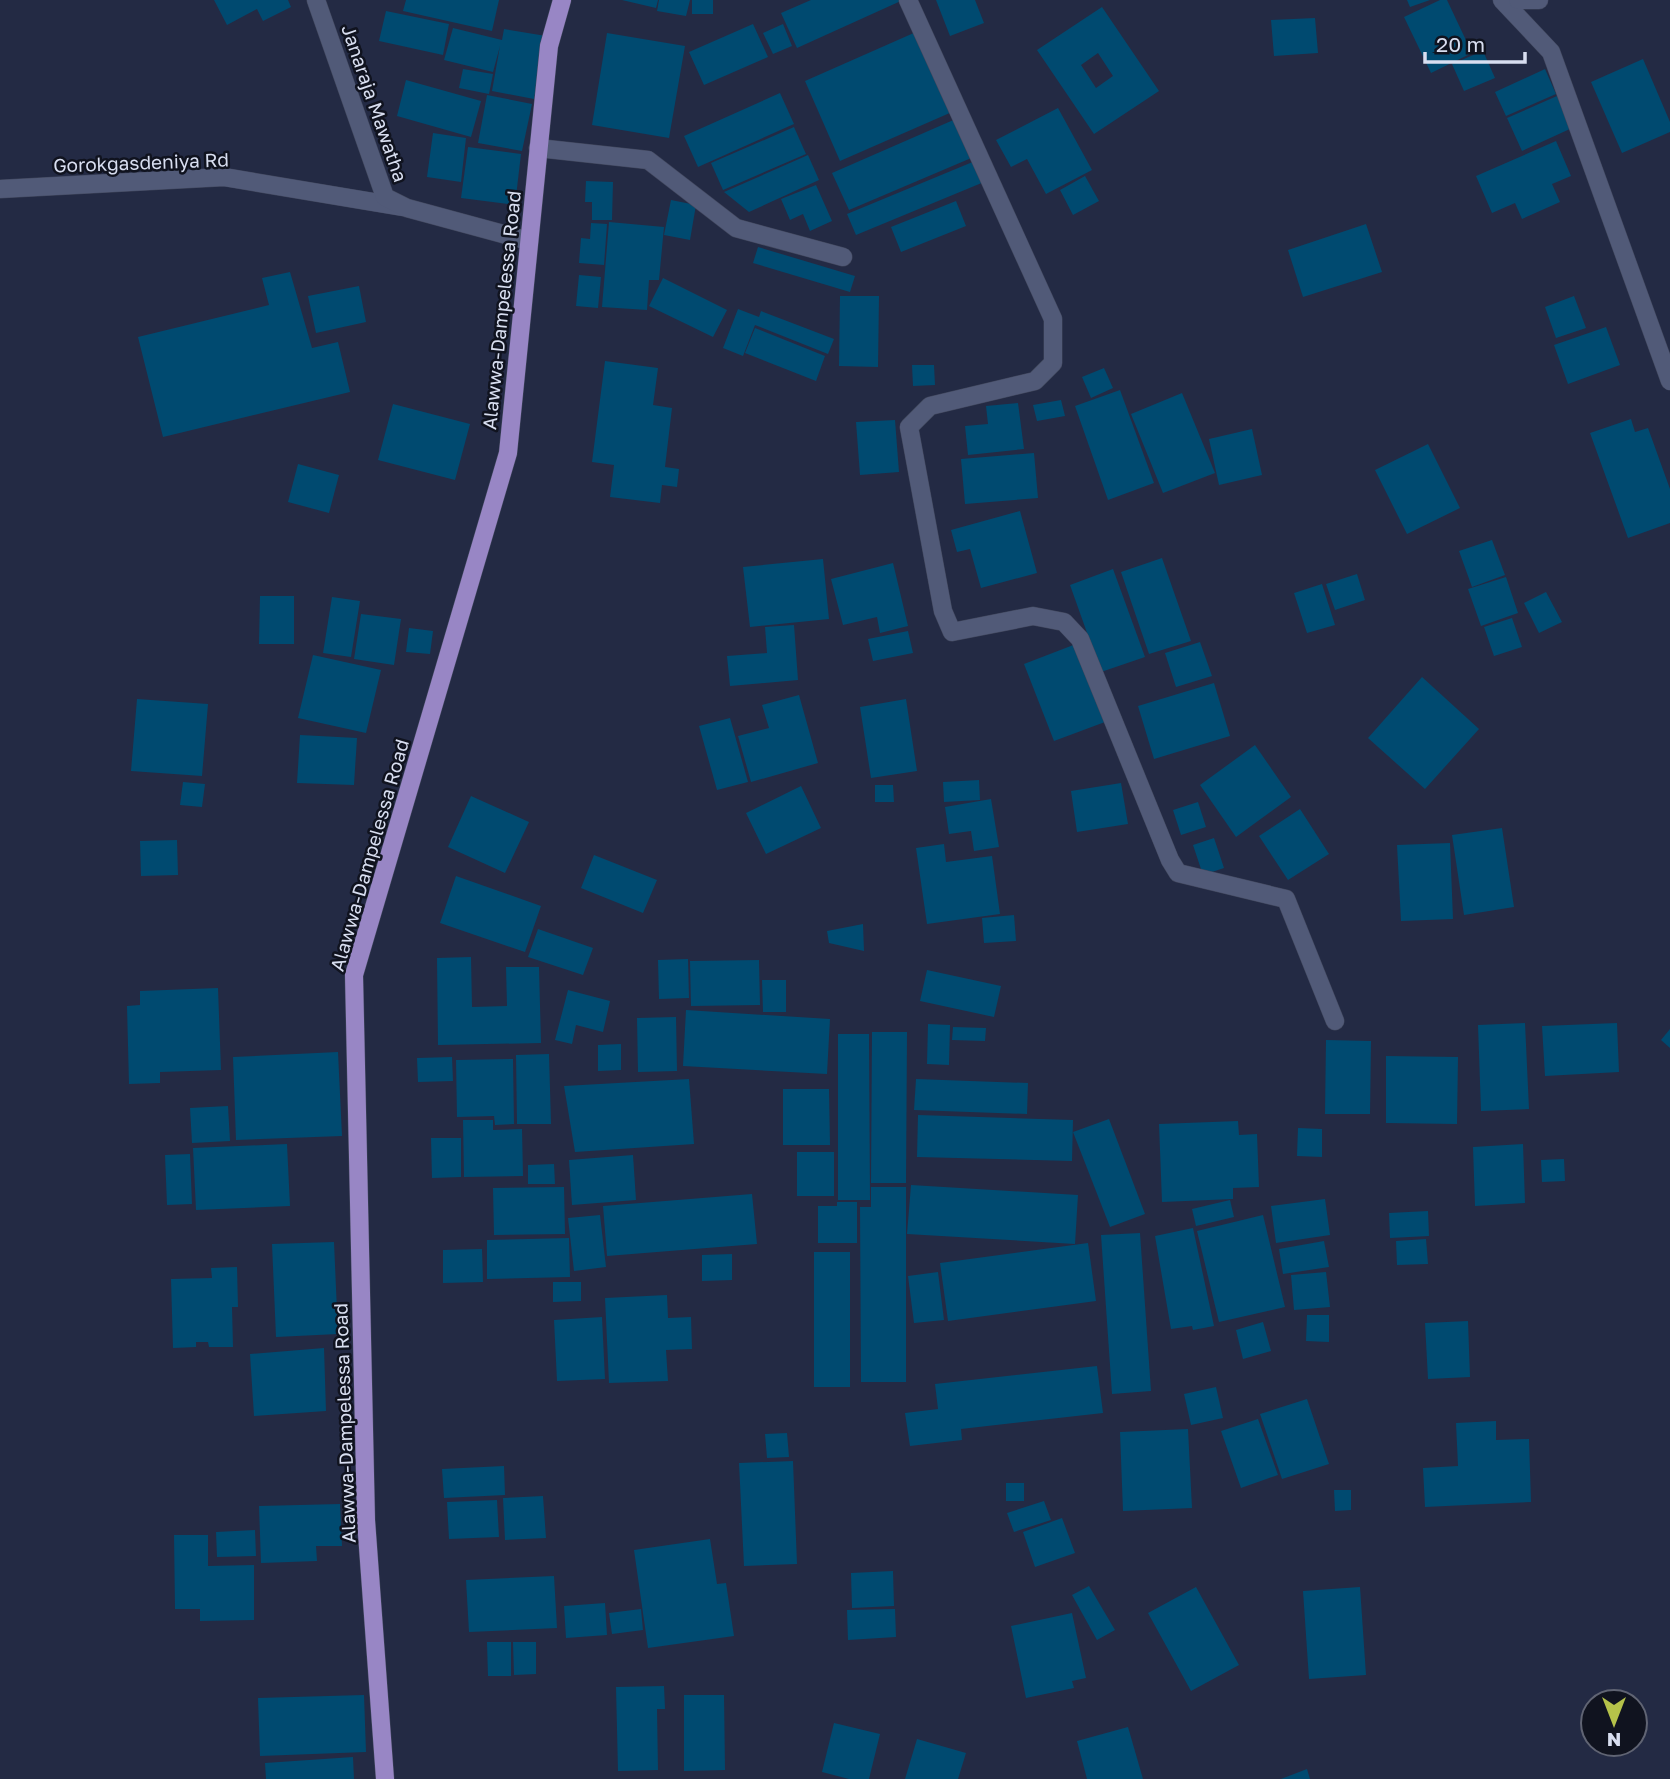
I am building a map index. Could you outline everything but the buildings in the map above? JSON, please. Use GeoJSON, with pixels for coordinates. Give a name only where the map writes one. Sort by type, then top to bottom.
{"type":"FeatureCollection","features":[{"type":"Feature","properties":{"kind":"main road","name":"Alawwa-Dampelessa Road"},"geometry":{"type":"LineString","coordinates":[[385,1779],[366,1520],[354,975],[508,453],[549,46],[562,0]]}},
{"type":"Feature","properties":{"kind":"street","name":"Janaraja Mawatha"},"geometry":{"type":"LineString","coordinates":[[316,0],[385,197],[407,208],[529,241]]}},
{"type":"Feature","properties":{"kind":"street"},"geometry":{"type":"LineString","coordinates":[[908,0],[1053,320],[1053,363],[1035,381],[930,406],[909,427],[943,611],[952,632],[1033,616],[1063,622],[1080,639],[1178,873],[1286,899],[1335,1021]]}},
{"type":"Feature","properties":{"kind":"street"},"geometry":{"type":"LineString","coordinates":[[1502,0],[1551,52],[1670,381]]}},
{"type":"Feature","properties":{"kind":"street"},"geometry":{"type":"LineString","coordinates":[[1518,0],[1539,0]]}},
{"type":"Feature","properties":{"kind":"street"},"geometry":{"type":"LineString","coordinates":[[538,148],[648,160],[736,228],[843,257]]}},
{"type":"Feature","properties":{"kind":"street","name":"Gorokgasdeniya Rd"},"geometry":{"type":"LineString","coordinates":[[0,189],[224,177],[407,208]]}}]}
